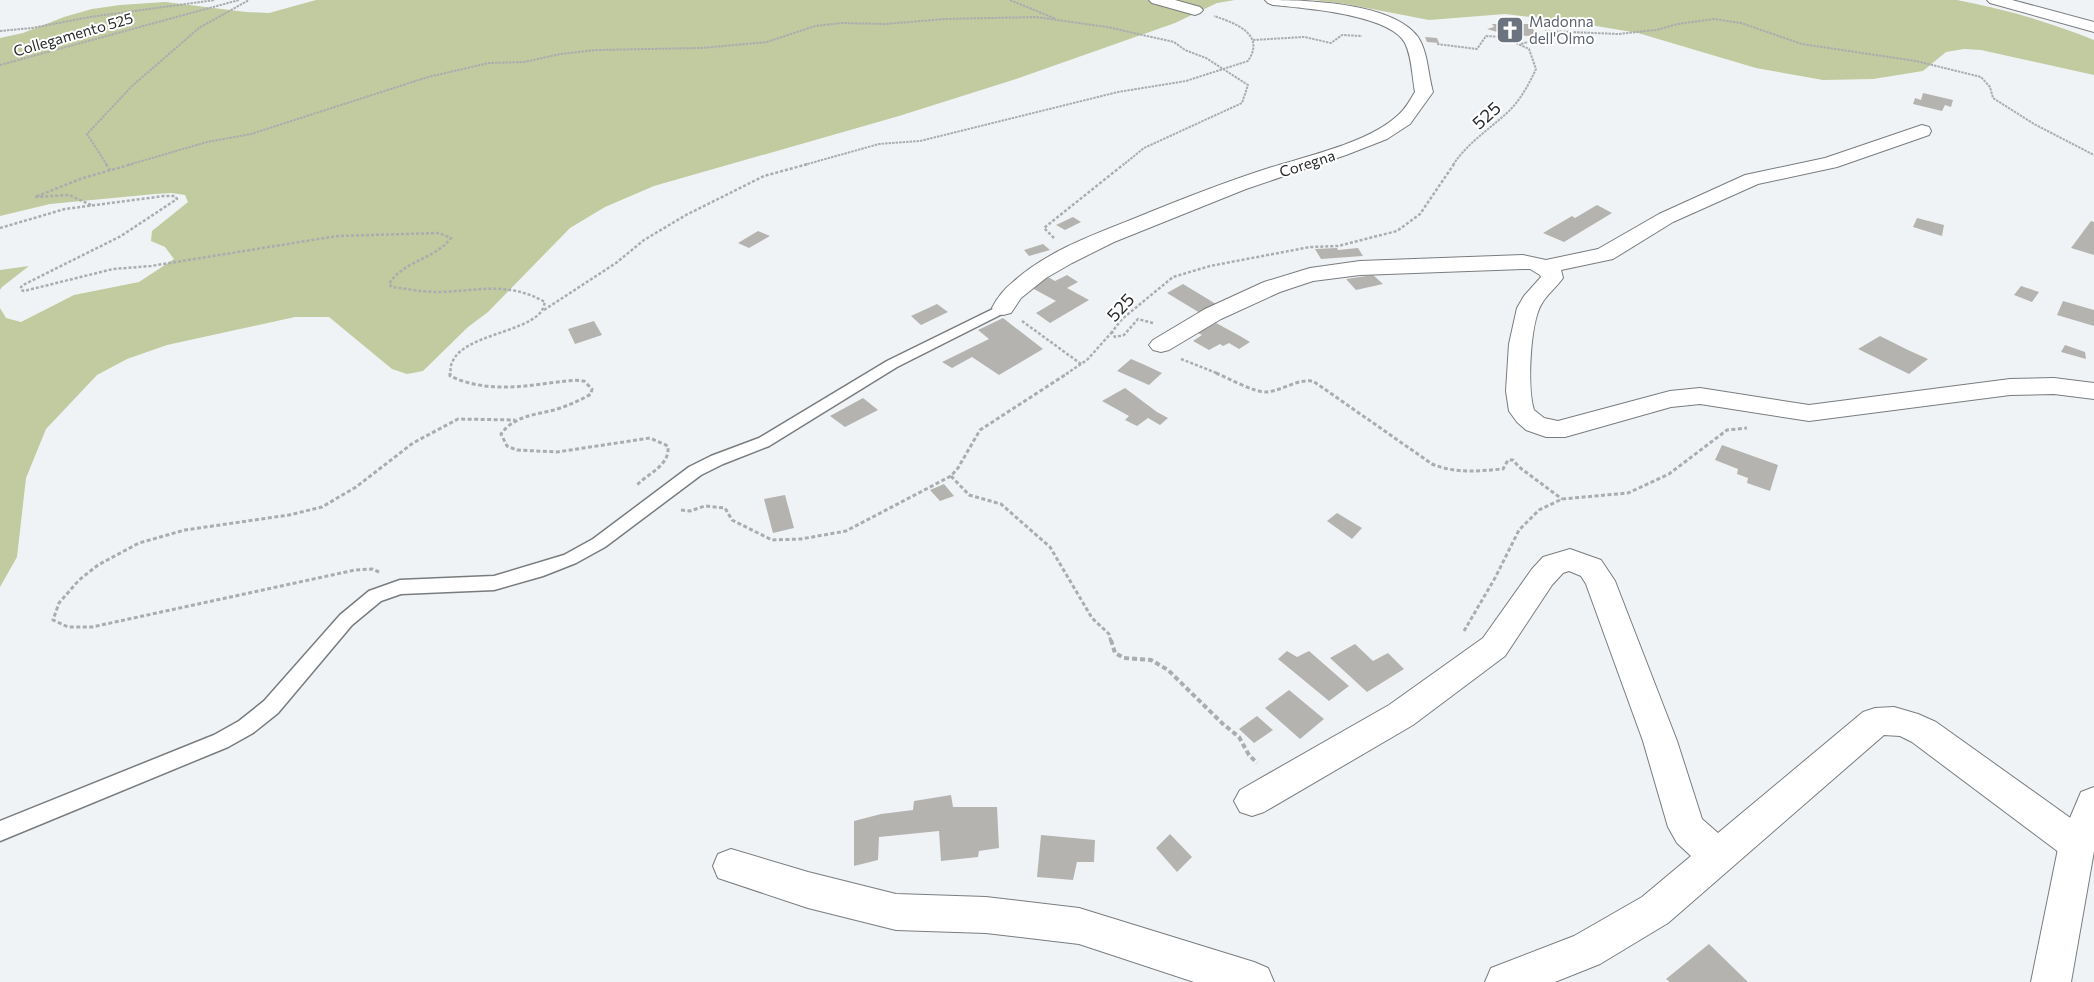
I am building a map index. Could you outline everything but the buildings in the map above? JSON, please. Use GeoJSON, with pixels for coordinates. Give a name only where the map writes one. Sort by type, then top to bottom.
{"type":"FeatureCollection","features":[{"type":"Feature","properties":{"kind":"street"},"geometry":{"type":"LineString","coordinates":[[1158,0],[1195,10]]}},
{"type":"Feature","properties":{"kind":"street"},"geometry":{"type":"LineString","coordinates":[[1273,0],[1356,12],[1387,21],[1403,30],[1412,42]]}},
{"type":"Feature","properties":{"kind":"street"},"geometry":{"type":"LineString","coordinates":[[1995,0],[2094,28]]}},
{"type":"Feature","properties":{"kind":"street","name":"Coregna"},"geometry":{"type":"LineString","coordinates":[[1003,308],[1006,301],[1026,282],[1047,267],[1071,254],[1123,231],[1241,185],[1320,160],[1384,133],[1405,119],[1424,92],[1412,42]]}},
{"type":"Feature","properties":{"kind":"street"},"geometry":{"type":"LineString","coordinates":[[1545,267],[1605,254],[1666,218],[1752,179],[1830,163],[1922,131]]}},
{"type":"Feature","properties":{"kind":"street"},"geometry":{"type":"LineString","coordinates":[[1161,345],[1213,314],[1272,287],[1310,275],[1360,268],[1523,262],[1535,263],[1545,267],[1552,272],[1552,278],[1528,307],[1519,350],[1519,405],[1530,420],[1539,427],[1551,431],[1565,429],[1670,399],[1700,396],[1809,413],[2010,387],[2054,386],[2094,391]]}},
{"type":"Feature","properties":{"kind":"street"},"geometry":{"type":"LineString","coordinates":[[1259,797],[1401,715],[1494,647],[1542,577],[1553,565],[1570,560],[1591,568],[1600,581],[1660,741],[1686,828],[1698,841],[1721,853]]}},
{"type":"Feature","properties":{"kind":"street"},"geometry":{"type":"LineString","coordinates":[[1505,982],[1586,951],[1655,910],[1875,722],[1886,720],[1906,723],[1924,732],[2077,844]]}},
{"type":"Feature","properties":{"kind":"street"},"geometry":{"type":"LineString","coordinates":[[2051,982],[2077,844],[2094,803]]}},
{"type":"Feature","properties":{"kind":"street"},"geometry":{"type":"LineString","coordinates":[[731,866],[808,890],[896,912],[986,915],[1079,926],[1254,982]]}},
{"type":"Feature","properties":{"kind":"lane"},"geometry":{"type":"LineString","coordinates":[[0,832],[30,817],[232,736],[271,707],[346,620],[361,606],[383,592],[400,587],[494,583],[537,571],[578,555],[641,512],[695,471],[717,460],[764,442],[892,364],[1003,308]]}},
{"type":"Feature","properties":{"kind":"path"},"geometry":{"type":"LineString","coordinates":[[0,31],[32,28],[90,17],[214,0]]}},
{"type":"Feature","properties":{"kind":"path","name":"Collegamento 525"},"geometry":{"type":"LineString","coordinates":[[0,66],[239,0]]}},
{"type":"Feature","properties":{"kind":"path"},"geometry":{"type":"LineString","coordinates":[[110,170],[88,134],[132,86],[199,28],[249,0]]}},
{"type":"Feature","properties":{"kind":"path"},"geometry":{"type":"LineString","coordinates":[[1010,0],[1061,21]]}},
{"type":"Feature","properties":{"kind":"path"},"geometry":{"type":"LineString","coordinates":[[1112,332],[1081,364],[980,430],[958,468],[951,476],[846,530],[802,539],[772,540],[732,520],[725,508],[704,506],[690,511],[641,512],[631,502],[633,492],[648,473],[668,459],[670,453],[668,446],[650,438],[557,452],[517,450],[508,446],[501,434],[504,427],[516,420],[558,409],[591,394],[592,389],[583,381],[574,380],[523,387],[499,387],[472,384],[450,376],[449,370],[451,362],[460,351],[471,344],[529,320],[616,263],[644,240],[686,215],[764,176],[879,144],[920,141],[1118,92],[1186,81],[1248,61],[1254,49],[1253,40],[1243,30],[1229,20],[1195,10]]}},
{"type":"Feature","properties":{"kind":"path"},"geometry":{"type":"LineString","coordinates":[[92,205],[69,195],[35,196],[110,170],[207,142],[251,134],[286,124],[428,77],[489,64],[524,62],[561,54],[596,50],[701,48],[767,42],[814,26],[842,23],[885,24],[945,19],[1036,17],[1107,27],[1174,42],[1185,50],[1206,58],[1224,68],[1248,85],[1242,103],[1144,148],[1044,228],[1071,254]]}},
{"type":"Feature","properties":{"kind":"path"},"geometry":{"type":"LineString","coordinates":[[1412,42],[1476,49],[1489,35],[1520,44],[1546,37],[1546,31],[1618,34],[1656,30],[1678,24],[1714,19],[1741,23],[1802,44],[1916,61],[1981,77],[1990,88],[1993,98],[2034,124],[2094,155]]}},
{"type":"Feature","properties":{"kind":"path"},"geometry":{"type":"LineString","coordinates":[[1253,40],[1304,37],[1331,43],[1342,35],[1363,36]]}},
{"type":"Feature","properties":{"kind":"path","name":"525"},"geometry":{"type":"LineString","coordinates":[[1161,345],[1164,328],[1141,319],[1135,320],[1120,337],[1115,337],[1112,332],[1122,319],[1155,290],[1173,278],[1218,264],[1310,247],[1338,246],[1397,231],[1407,225],[1420,214],[1460,154],[1510,110],[1528,87],[1536,68],[1529,49],[1520,44]]}},
{"type":"Feature","properties":{"kind":"path"},"geometry":{"type":"LineString","coordinates":[[0,228],[65,209],[164,196],[175,196],[177,198],[120,236],[21,287],[21,290],[29,291],[114,268],[151,266],[337,236],[439,233],[451,238],[449,243],[434,254],[397,272],[389,284],[392,287],[436,292],[511,288],[534,294],[545,302],[544,310]]}},
{"type":"Feature","properties":{"kind":"path"},"geometry":{"type":"LineString","coordinates":[[1003,308],[1081,364]]}},
{"type":"Feature","properties":{"kind":"path"},"geometry":{"type":"LineString","coordinates":[[1161,345],[1169,354],[1262,392],[1270,392],[1297,380],[1313,381],[1432,464],[1452,473],[1502,469],[1508,460],[1513,460],[1519,467],[1562,499],[1539,510],[1519,530],[1495,578],[1460,637]]}},
{"type":"Feature","properties":{"kind":"path"},"geometry":{"type":"LineString","coordinates":[[400,587],[372,569],[355,570],[92,627],[68,626],[53,620],[54,611],[68,591],[85,574],[107,558],[126,548],[153,537],[178,531],[279,516],[321,507],[343,497],[406,446],[459,418],[516,420]]}},
{"type":"Feature","properties":{"kind":"path"},"geometry":{"type":"LineString","coordinates":[[951,476],[969,495],[1001,504],[1050,547],[1092,618],[1109,634],[1115,653],[1124,658],[1151,660],[1168,670],[1223,724],[1239,736],[1249,755],[1264,771],[1255,784],[1259,797]]}},
{"type":"Feature","properties":{"kind":"green space"},"geometry":{"type":"Polygon","coordinates":[[[316,0],[1235,0],[1217,3],[1175,23],[1016,79],[899,116],[654,186],[605,207],[570,228],[488,312],[468,327],[423,371],[407,374],[392,369],[329,317],[295,317],[167,345],[127,359],[97,375],[46,429],[26,478],[17,557],[0,587],[0,308],[6,318],[21,322],[74,295],[139,282],[174,259],[165,247],[151,241],[152,231],[188,202],[185,195],[171,193],[155,194],[50,204],[0,216],[0,38],[23,33],[64,17],[92,9],[120,5],[165,2],[269,13],[316,0]]]}},
{"type":"Feature","properties":{"kind":"green space"},"geometry":{"type":"Polygon","coordinates":[[[1314,0],[1957,0],[2027,17],[2061,27],[2094,40],[2094,75],[1981,50],[1964,49],[1946,52],[1923,71],[1873,79],[1823,80],[1756,68],[1638,33],[1572,22],[1505,14],[1429,20],[1346,4],[1314,0]]]}},
{"type":"Feature","properties":{"kind":"green space"},"geometry":{"type":"Polygon","coordinates":[[[29,266],[2,287],[0,290],[0,270],[29,266]]]}},
{"type":"Feature","properties":{"kind":"place","name":"Madonna dell'Olmo"},"geometry":{"type":"Point","coordinates":[1510,30]}}]}
